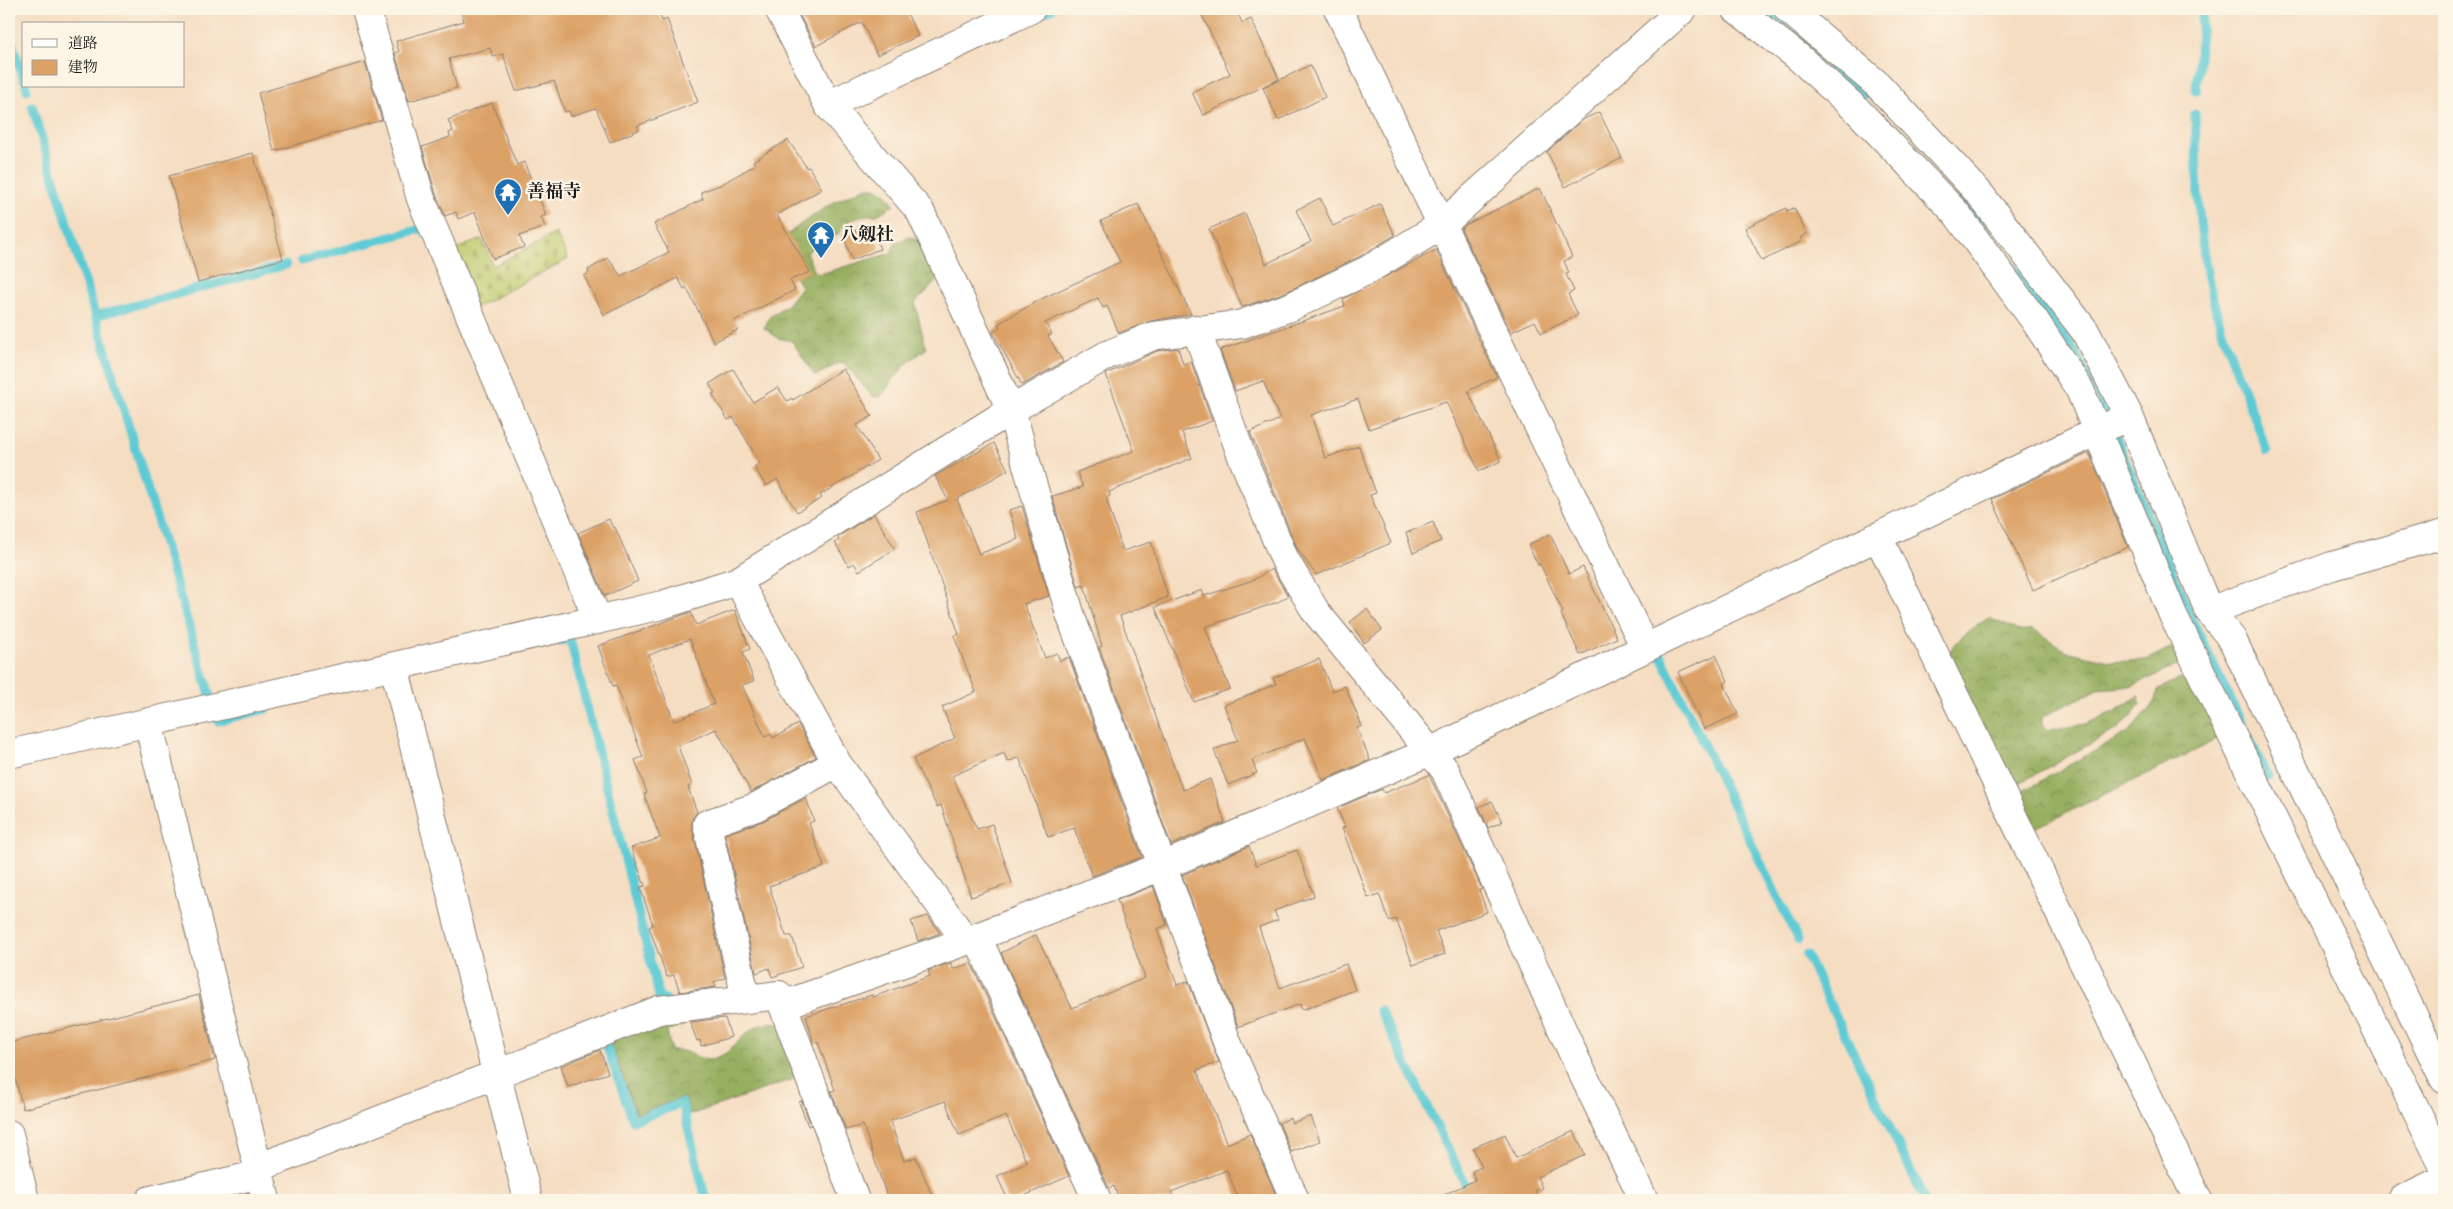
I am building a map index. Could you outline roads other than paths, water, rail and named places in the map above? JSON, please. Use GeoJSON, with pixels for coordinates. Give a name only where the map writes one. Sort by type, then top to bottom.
{"type":"FeatureCollection","features":[{"type":"Feature","properties":{"kind":"street"},"geometry":{"type":"LineString","coordinates":[[366,9],[421,199],[598,620]]}},
{"type":"Feature","properties":{"kind":"street"},"geometry":{"type":"LineString","coordinates":[[779,9],[828,105],[920,210],[1011,410],[1072,617],[1227,1042],[1295,1200]]}},
{"type":"Feature","properties":{"kind":"street"},"geometry":{"type":"LineString","coordinates":[[828,105],[1031,9]]}},
{"type":"Feature","properties":{"kind":"street"},"geometry":{"type":"LineString","coordinates":[[1338,9],[1645,648]]}},
{"type":"Feature","properties":{"kind":"street"},"geometry":{"type":"LineString","coordinates":[[9,754],[662,605],[738,581],[1011,410],[1106,355],[1153,336],[1242,324],[1290,308],[1366,271],[1442,225],[1683,9]]}},
{"type":"Feature","properties":{"kind":"street"},"geometry":{"type":"LineString","coordinates":[[1736,9],[1798,56],[1858,111],[1956,213],[2035,321],[2080,390],[2173,615],[2444,1167]]}},
{"type":"Feature","properties":{"kind":"street"},"geometry":{"type":"LineString","coordinates":[[1788,9],[1878,86],[1978,193],[2085,331],[2128,416],[2209,611],[2232,640],[2444,1079]]}},
{"type":"Feature","properties":{"kind":"street"},"geometry":{"type":"LineString","coordinates":[[1196,329],[1241,454],[1285,560],[1316,612],[1445,770],[1576,1060],[1644,1200]]}},
{"type":"Feature","properties":{"kind":"street"},"geometry":{"type":"LineString","coordinates":[[783,1005],[971,939],[1163,866],[1431,751],[2128,416]]}},
{"type":"Feature","properties":{"kind":"street"},"geometry":{"type":"LineString","coordinates":[[2209,611],[2332,566],[2444,534]]}},
{"type":"Feature","properties":{"kind":"street"},"geometry":{"type":"LineString","coordinates":[[1878,537],[2198,1200]]}},
{"type":"Feature","properties":{"kind":"street"},"geometry":{"type":"LineString","coordinates":[[738,581],[837,764],[971,939],[1097,1200]]}},
{"type":"Feature","properties":{"kind":"street"},"geometry":{"type":"LineString","coordinates":[[394,666],[528,1200]]}},
{"type":"Feature","properties":{"kind":"street"},"geometry":{"type":"LineString","coordinates":[[148,722],[266,1200]]}},
{"type":"Feature","properties":{"kind":"street"},"geometry":{"type":"LineString","coordinates":[[746,999],[707,824],[756,807],[837,764]]}},
{"type":"Feature","properties":{"kind":"street"},"geometry":{"type":"LineString","coordinates":[[150,1200],[259,1171],[659,1010],[779,994],[855,1200]]}},
{"type":"Feature","properties":{"kind":"street"},"geometry":{"type":"LineString","coordinates":[[9,1134],[25,1200]]}},
{"type":"Feature","properties":{"kind":"street"},"geometry":{"type":"LineString","coordinates":[[2402,1200],[2444,1180]]}},
{"type":"Feature","properties":{"kind":"waterway"},"geometry":{"type":"LineString","coordinates":[[1035,16],[1051,9]]}},
{"type":"Feature","properties":{"kind":"waterway"},"geometry":{"type":"LineString","coordinates":[[1758,9],[1802,39],[1863,97]]}},
{"type":"Feature","properties":{"kind":"waterway"},"geometry":{"type":"LineString","coordinates":[[2196,91],[2203,9]]}},
{"type":"Feature","properties":{"kind":"waterway"},"geometry":{"type":"LineString","coordinates":[[9,32],[22,74]]}},
{"type":"Feature","properties":{"kind":"waterway"},"geometry":{"type":"LineString","coordinates":[[32,106],[211,699]]}},
{"type":"Feature","properties":{"kind":"waterway"},"geometry":{"type":"LineString","coordinates":[[2195,114],[2200,217],[2208,278],[2219,322],[2267,451]]}},
{"type":"Feature","properties":{"kind":"waterway"},"geometry":{"type":"LineString","coordinates":[[1962,200],[2074,350],[2107,415]]}},
{"type":"Feature","properties":{"kind":"waterway"},"geometry":{"type":"LineString","coordinates":[[302,261],[424,228],[426,234]]}},
{"type":"Feature","properties":{"kind":"waterway"},"geometry":{"type":"LineString","coordinates":[[95,316],[286,265]]}},
{"type":"Feature","properties":{"kind":"waterway"},"geometry":{"type":"LineString","coordinates":[[2115,435],[2191,618],[2268,777]]}},
{"type":"Feature","properties":{"kind":"waterway"},"geometry":{"type":"LineString","coordinates":[[560,641],[570,639],[660,1000],[666,999]]}},
{"type":"Feature","properties":{"kind":"waterway"},"geometry":{"type":"LineString","coordinates":[[1659,652],[1798,940]]}},
{"type":"Feature","properties":{"kind":"waterway"},"geometry":{"type":"LineString","coordinates":[[217,718],[218,721],[266,709]]}},
{"type":"Feature","properties":{"kind":"waterway"},"geometry":{"type":"LineString","coordinates":[[1806,955],[1925,1200]]}},
{"type":"Feature","properties":{"kind":"waterway"},"geometry":{"type":"LineString","coordinates":[[1380,1010],[1473,1200]]}},
{"type":"Feature","properties":{"kind":"waterway"},"geometry":{"type":"LineString","coordinates":[[604,1039],[633,1121],[682,1103],[706,1200]]}},
{"type":"Feature","properties":{"kind":"place","name":"善福寺"},"geometry":{"type":"Point","coordinates":[508,216]}},
{"type":"Feature","properties":{"kind":"place","name":"八剱社"},"geometry":{"type":"Point","coordinates":[821,259]}}]}
